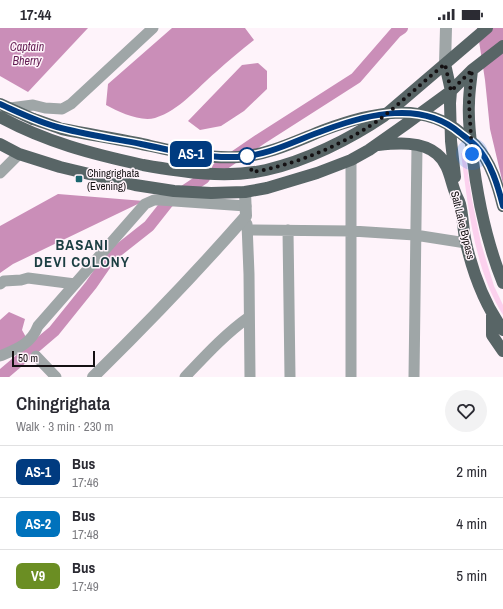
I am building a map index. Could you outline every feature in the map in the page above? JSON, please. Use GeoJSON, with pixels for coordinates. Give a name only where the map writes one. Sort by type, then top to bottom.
{"type":"FeatureCollection","features":[{"type":"Feature","properties":{"kind":"main road"},"geometry":{"type":"LineString","coordinates":[[0,117],[55,143],[86,152],[177,171],[238,174],[266,170],[324,149],[346,139],[384,116],[487,28]]}},
{"type":"Feature","properties":{"kind":"main road"},"geometry":{"type":"LineString","coordinates":[[0,144],[23,155],[60,167],[134,185],[174,190],[209,199],[245,192],[289,182],[351,160],[377,145],[451,91],[472,70],[503,46]]}},
{"type":"Feature","properties":{"kind":"main road"},"geometry":{"type":"LineString","coordinates":[[460,51],[472,70]]}},
{"type":"Feature","properties":{"kind":"main road"},"geometry":{"type":"LineString","coordinates":[[445,64],[451,91],[451,141],[460,204]]}},
{"type":"Feature","properties":{"kind":"main road","name":"Salt Lake Bypass"},"geometry":{"type":"LineString","coordinates":[[472,70],[469,108],[474,167],[484,227],[503,283]]}},
{"type":"Feature","properties":{"kind":"main road"},"geometry":{"type":"LineString","coordinates":[[5,106],[34,119],[61,128],[191,154],[217,157],[238,157],[267,152],[362,118],[397,112],[421,114],[446,122],[476,147],[487,161],[503,206]]}},
{"type":"Feature","properties":{"kind":"main road","name":"Salt Lake Bypass"},"geometry":{"type":"LineString","coordinates":[[377,145],[405,143],[428,148],[444,161],[460,204],[462,226],[476,275],[503,330]]}},
{"type":"Feature","properties":{"kind":"main road","name":"Salt Lake Bypass"},"geometry":{"type":"LineString","coordinates":[[492,310],[492,334],[503,350]]}},
{"type":"Feature","properties":{"kind":"street"},"geometry":{"type":"LineString","coordinates":[[5,106],[33,105],[62,109],[70,104],[153,28]]}},
{"type":"Feature","properties":{"kind":"street"},"geometry":{"type":"LineString","coordinates":[[446,29],[460,51]]}},
{"type":"Feature","properties":{"kind":"street"},"geometry":{"type":"LineString","coordinates":[[445,64],[446,29]]}},
{"type":"Feature","properties":{"kind":"street"},"geometry":{"type":"LineString","coordinates":[[414,377],[417,146]]}},
{"type":"Feature","properties":{"kind":"street"},"geometry":{"type":"LineString","coordinates":[[0,173],[23,155]]}},
{"type":"Feature","properties":{"kind":"street"},"geometry":{"type":"LineString","coordinates":[[351,160],[351,377]]}},
{"type":"Feature","properties":{"kind":"street"},"geometry":{"type":"LineString","coordinates":[[245,192],[250,377]]}},
{"type":"Feature","properties":{"kind":"street"},"geometry":{"type":"LineString","coordinates":[[0,356],[25,344],[38,326],[145,204],[154,200],[209,199],[246,211]]}},
{"type":"Feature","properties":{"kind":"street"},"geometry":{"type":"LineString","coordinates":[[93,377],[146,324],[214,252],[246,211]]}},
{"type":"Feature","properties":{"kind":"street"},"geometry":{"type":"LineString","coordinates":[[247,230],[288,230],[415,235],[466,242]]}},
{"type":"Feature","properties":{"kind":"street"},"geometry":{"type":"LineString","coordinates":[[288,230],[290,377]]}},
{"type":"Feature","properties":{"kind":"street"},"geometry":{"type":"LineString","coordinates":[[0,284],[4,281],[28,278],[75,284]]}},
{"type":"Feature","properties":{"kind":"street"},"geometry":{"type":"LineString","coordinates":[[185,377],[238,325],[249,317]]}},
{"type":"Feature","properties":{"kind":"street"},"geometry":{"type":"LineString","coordinates":[[36,356],[56,377]]}},
{"type":"Feature","properties":{"kind":"shaded area"},"geometry":{"type":"Polygon","coordinates":[[[461,153],[465,154],[472,200],[481,243],[494,286],[503,305],[503,315],[485,278],[479,258],[466,194],[461,153]]]}},
{"type":"Feature","properties":{"kind":"water","name":"Captain Bherry"},"geometry":{"type":"Polygon","coordinates":[[[0,28],[88,28],[28,92],[0,76],[0,28]]]}},
{"type":"Feature","properties":{"kind":"water"},"geometry":{"type":"Polygon","coordinates":[[[172,28],[245,28],[254,40],[188,98],[172,110],[155,118],[143,119],[123,113],[106,105],[108,84],[172,28]]]}},
{"type":"Feature","properties":{"kind":"water"},"geometry":{"type":"Polygon","coordinates":[[[477,28],[503,28],[503,184],[490,129],[485,80],[477,28]]]}},
{"type":"Feature","properties":{"kind":"water"},"geometry":{"type":"Polygon","coordinates":[[[258,63],[267,71],[267,89],[244,111],[221,126],[200,130],[188,121],[242,65],[258,63]]]}},
{"type":"Feature","properties":{"kind":"water"},"geometry":{"type":"Polygon","coordinates":[[[58,194],[144,201],[13,264],[0,273],[0,226],[58,194]]]}},
{"type":"Feature","properties":{"kind":"water"},"geometry":{"type":"Polygon","coordinates":[[[9,312],[25,319],[22,330],[27,339],[0,351],[0,320],[9,312]]]}},
{"type":"Feature","properties":{"kind":"waterway"},"geometry":{"type":"LineString","coordinates":[[218,168],[356,78],[396,32],[402,28]]}},
{"type":"Feature","properties":{"kind":"waterway"},"geometry":{"type":"LineString","coordinates":[[0,377],[54,331],[91,285],[111,256],[149,226],[168,202],[204,178]]}},
{"type":"Feature","properties":{"kind":"bus line","name":"AS-1"},"geometry":{"type":"LineString","coordinates":[[0,104],[34,119],[61,128],[191,154],[217,157],[253,156],[288,145],[344,123],[380,114],[397,112],[421,114],[446,122],[476,147],[487,161],[498,188],[503,206]]}},
{"type":"Feature","properties":{"kind":"place","name":"Chingrighata (Evening)"},"geometry":{"type":"Point","coordinates":[79,179]}},
{"type":"Feature","properties":{"kind":"district","name":"BASANI DEVI COLONY"},"geometry":{"type":"Point","coordinates":[82,252]}},
{"type":"Feature","properties":{"kind":"route"},"geometry":{"type":"LineString","coordinates":[[247,156],[252,172],[266,170],[298,160],[346,139],[384,116],[445,64],[451,91],[472,70],[469,119],[472,154]]}}]}
